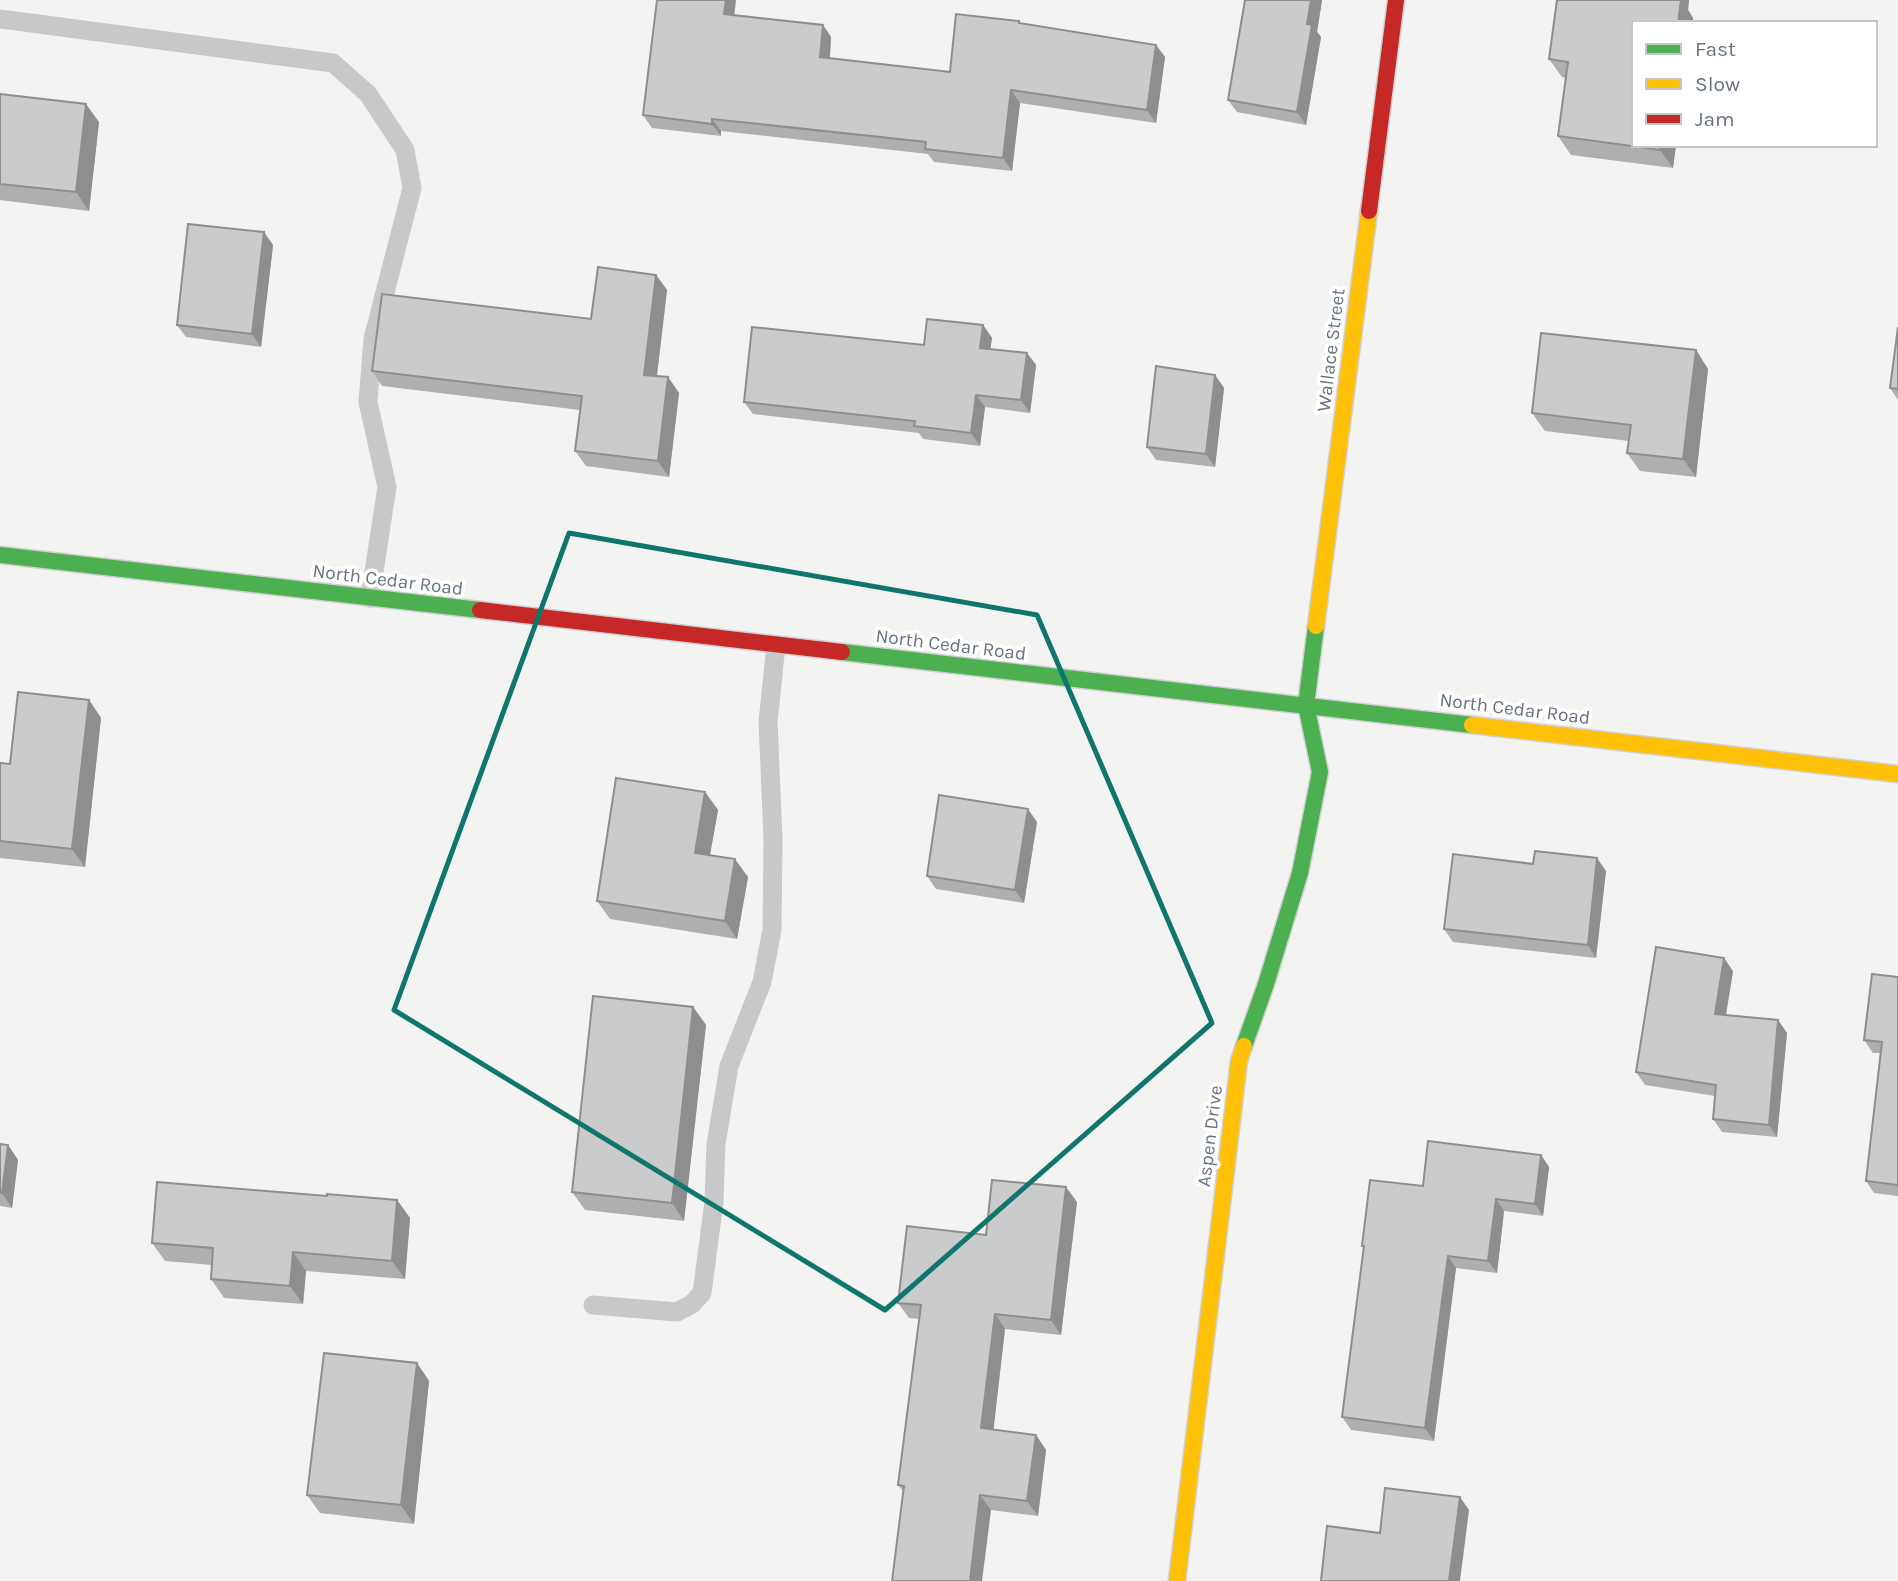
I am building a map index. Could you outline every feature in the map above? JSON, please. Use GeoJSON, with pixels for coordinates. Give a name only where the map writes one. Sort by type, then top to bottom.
{"type":"FeatureCollection","features":[{"type":"Feature","properties":{"kind":"street","name":"Wallace Street"},"geometry":{"type":"LineString","coordinates":[[1306,705],[1396,0]]}},
{"type":"Feature","properties":{"kind":"street","name":"North Cedar Road"},"geometry":{"type":"LineString","coordinates":[[0,555],[1898,774]]}},
{"type":"Feature","properties":{"kind":"street","name":"Aspen Drive"},"geometry":{"type":"LineString","coordinates":[[1177,1581],[1239,1061],[1300,873],[1320,772],[1306,705]]}},
{"type":"Feature","properties":{"kind":"lane"},"geometry":{"type":"LineString","coordinates":[[0,19],[333,63],[368,94],[405,150],[412,188],[373,339],[368,402],[387,487],[370,598]]}},
{"type":"Feature","properties":{"kind":"lane"},"geometry":{"type":"LineString","coordinates":[[593,1305],[677,1312],[692,1304],[702,1293],[714,1202],[716,1144],[729,1066],[762,982],[772,930],[773,838],[768,722],[776,645]]}},
{"type":"Feature","properties":{"kind":"highlighted area"},"geometry":{"type":"Polygon","coordinates":[[[569,533],[1037,615],[1212,1023],[885,1310],[394,1010],[569,533]]]}},
{"type":"Feature","properties":{"kind":"building"},"geometry":{"type":"Polygon","coordinates":[[[657,0],[726,0],[724,14],[823,25],[820,57],[950,72],[956,14],[1019,21],[1156,45],[1147,110],[1011,90],[1003,158],[925,149],[926,142],[712,119],[712,124],[643,115],[657,0]]]}},
{"type":"Feature","properties":{"kind":"building"},"geometry":{"type":"Polygon","coordinates":[[[1245,0],[1311,0],[1307,24],[1312,25],[1297,112],[1228,100],[1245,0]]]}},
{"type":"Feature","properties":{"kind":"building"},"geometry":{"type":"Polygon","coordinates":[[[1557,0],[1681,0],[1678,21],[1632,21],[1632,146],[1558,136],[1568,62],[1549,59],[1557,0]]]}},
{"type":"Feature","properties":{"kind":"building"},"geometry":{"type":"Polygon","coordinates":[[[0,94],[86,104],[76,192],[0,184],[0,94]]]}},
{"type":"Feature","properties":{"kind":"building"},"geometry":{"type":"Polygon","coordinates":[[[1638,147],[1661,147],[1660,150],[1638,147]]]}},
{"type":"Feature","properties":{"kind":"building"},"geometry":{"type":"Polygon","coordinates":[[[188,224],[264,232],[252,334],[177,325],[188,224]]]}},
{"type":"Feature","properties":{"kind":"building"},"geometry":{"type":"Polygon","coordinates":[[[598,267],[656,275],[644,375],[668,377],[658,461],[575,451],[582,396],[372,371],[382,294],[591,319],[598,267]]]}},
{"type":"Feature","properties":{"kind":"building"},"geometry":{"type":"Polygon","coordinates":[[[927,319],[983,325],[980,348],[1027,353],[1021,400],[976,395],[971,433],[914,426],[915,421],[744,402],[752,327],[924,345],[927,319]]]}},
{"type":"Feature","properties":{"kind":"building"},"geometry":{"type":"Polygon","coordinates":[[[1898,327],[1898,389],[1890,388],[1898,327]]]}},
{"type":"Feature","properties":{"kind":"building"},"geometry":{"type":"Polygon","coordinates":[[[1541,333],[1696,350],[1683,459],[1627,453],[1631,425],[1532,413],[1541,333]]]}},
{"type":"Feature","properties":{"kind":"building"},"geometry":{"type":"Polygon","coordinates":[[[1156,366],[1215,375],[1206,454],[1147,447],[1156,366]]]}},
{"type":"Feature","properties":{"kind":"building"},"geometry":{"type":"Polygon","coordinates":[[[18,692],[89,700],[72,849],[0,841],[0,763],[10,764],[18,692]]]}},
{"type":"Feature","properties":{"kind":"building"},"geometry":{"type":"Polygon","coordinates":[[[616,778],[705,792],[695,853],[735,859],[725,921],[597,901],[616,778]]]}},
{"type":"Feature","properties":{"kind":"building"},"geometry":{"type":"Polygon","coordinates":[[[939,795],[1028,809],[1015,890],[927,876],[939,795]]]}},
{"type":"Feature","properties":{"kind":"building"},"geometry":{"type":"Polygon","coordinates":[[[1535,851],[1597,858],[1588,945],[1444,929],[1453,854],[1533,864],[1535,851]]]}},
{"type":"Feature","properties":{"kind":"building"},"geometry":{"type":"Polygon","coordinates":[[[1656,947],[1724,958],[1715,1014],[1778,1020],[1769,1125],[1713,1119],[1716,1085],[1636,1072],[1656,947]]]}},
{"type":"Feature","properties":{"kind":"building"},"geometry":{"type":"Polygon","coordinates":[[[1872,974],[1898,977],[1898,1185],[1866,1181],[1882,1042],[1864,1040],[1872,974]]]}},
{"type":"Feature","properties":{"kind":"building"},"geometry":{"type":"Polygon","coordinates":[[[593,996],[693,1007],[672,1203],[572,1192],[593,996]]]}},
{"type":"Feature","properties":{"kind":"building"},"geometry":{"type":"Polygon","coordinates":[[[1428,1141],[1541,1155],[1535,1204],[1496,1199],[1488,1261],[1448,1256],[1425,1428],[1342,1417],[1370,1180],[1423,1186],[1428,1141]]]}},
{"type":"Feature","properties":{"kind":"building"},"geometry":{"type":"Polygon","coordinates":[[[0,1144],[8,1145],[2,1193],[0,1192],[0,1144]]]}},
{"type":"Feature","properties":{"kind":"building"},"geometry":{"type":"Polygon","coordinates":[[[992,1180],[1066,1187],[1051,1320],[995,1314],[981,1428],[1036,1435],[1027,1501],[980,1495],[970,1581],[892,1581],[904,1486],[898,1485],[921,1305],[898,1303],[907,1226],[986,1235],[992,1180]]]}},
{"type":"Feature","properties":{"kind":"building"},"geometry":{"type":"Polygon","coordinates":[[[157,1182],[397,1200],[392,1261],[293,1252],[290,1286],[211,1279],[213,1248],[152,1243],[157,1182]]]}},
{"type":"Feature","properties":{"kind":"building"},"geometry":{"type":"Polygon","coordinates":[[[324,1353],[417,1363],[401,1505],[307,1495],[324,1353]]]}},
{"type":"Feature","properties":{"kind":"building"},"geometry":{"type":"Polygon","coordinates":[[[1385,1488],[1460,1497],[1449,1581],[1321,1581],[1327,1526],[1380,1533],[1385,1488]]]}},
{"type":"Feature","properties":{"kind":"traffic: fast"},"geometry":{"type":"LineString","coordinates":[[0,555],[480,610]]}},
{"type":"Feature","properties":{"kind":"traffic: fast"},"geometry":{"type":"LineString","coordinates":[[1244,1046],[1300,873],[1320,772],[1306,705],[1316,626]]}},
{"type":"Feature","properties":{"kind":"traffic: fast"},"geometry":{"type":"LineString","coordinates":[[842,652],[1472,725]]}},
{"type":"Feature","properties":{"kind":"traffic: slow"},"geometry":{"type":"LineString","coordinates":[[1316,626],[1369,211]]}},
{"type":"Feature","properties":{"kind":"traffic: slow"},"geometry":{"type":"LineString","coordinates":[[1472,725],[1898,774]]}},
{"type":"Feature","properties":{"kind":"traffic: slow"},"geometry":{"type":"LineString","coordinates":[[1177,1581],[1239,1061],[1244,1046]]}},
{"type":"Feature","properties":{"kind":"traffic: jam"},"geometry":{"type":"LineString","coordinates":[[1369,211],[1396,0]]}},
{"type":"Feature","properties":{"kind":"traffic: jam"},"geometry":{"type":"LineString","coordinates":[[480,610],[842,652]]}}]}
